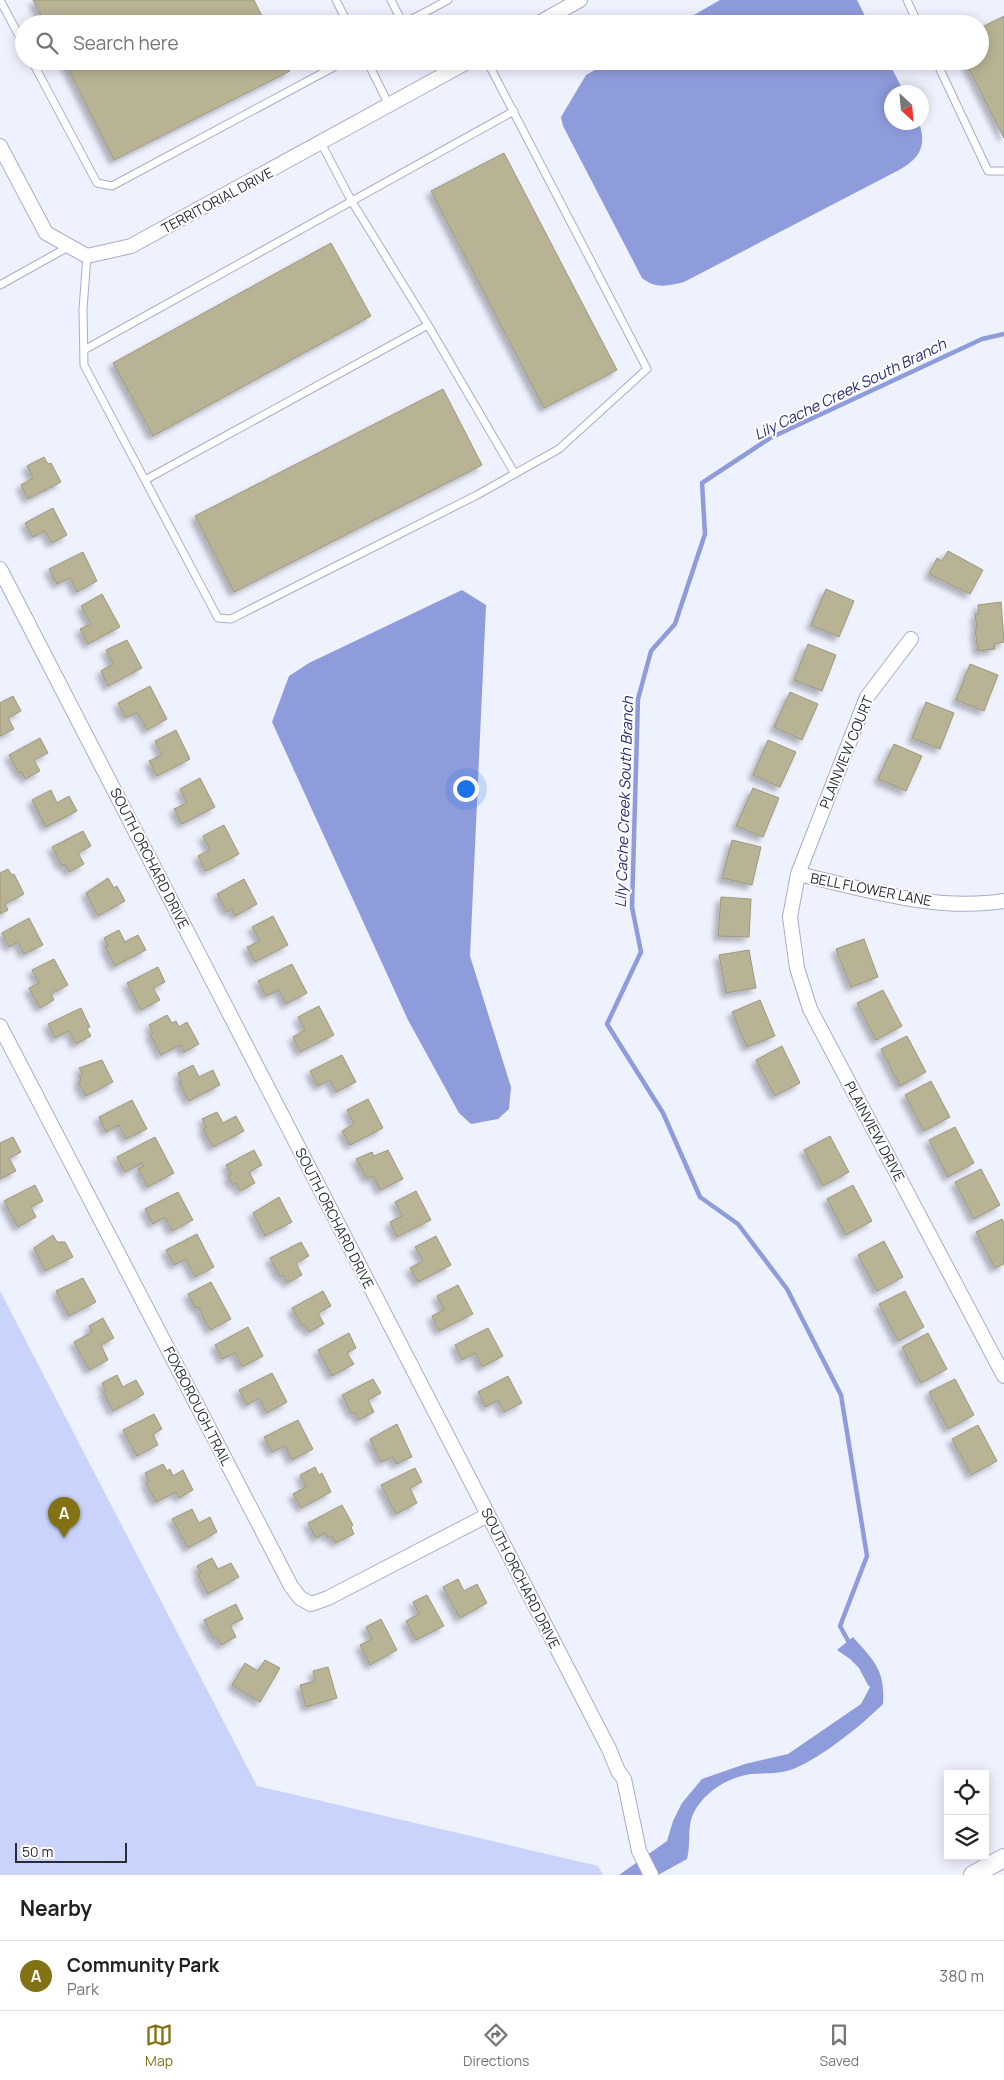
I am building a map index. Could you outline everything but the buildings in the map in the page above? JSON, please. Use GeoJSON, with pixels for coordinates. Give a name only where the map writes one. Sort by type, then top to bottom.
{"type":"FeatureCollection","features":[{"type":"Feature","properties":{"kind":"street"},"geometry":{"type":"LineString","coordinates":[[553,15],[580,0]]}},
{"type":"Feature","properties":{"kind":"street","name":"TERRITORIAL DRIVE"},"geometry":{"type":"LineString","coordinates":[[87,256],[131,246],[453,70]]}},
{"type":"Feature","properties":{"kind":"street"},"geometry":{"type":"LineString","coordinates":[[0,146],[46,233],[87,256]]}},
{"type":"Feature","properties":{"kind":"street","name":"SOUTH ORCHARD DRIVE"},"geometry":{"type":"LineString","coordinates":[[0,569],[624,1779],[639,1851],[650,1875]]}},
{"type":"Feature","properties":{"kind":"street","name":"PLAINVIEW COURT"},"geometry":{"type":"LineString","coordinates":[[798,874],[867,697],[911,639]]}},
{"type":"Feature","properties":{"kind":"street","name":"BELL FLOWER LANE"},"geometry":{"type":"LineString","coordinates":[[798,874],[923,902],[965,904],[1004,902]]}},
{"type":"Feature","properties":{"kind":"street","name":"PLAINVIEW DRIVE"},"geometry":{"type":"LineString","coordinates":[[798,874],[790,917],[797,968],[810,1009],[1004,1376]]}},
{"type":"Feature","properties":{"kind":"street","name":"FOXBOROUGH TRAIL"},"geometry":{"type":"LineString","coordinates":[[0,1026],[287,1577],[300,1598],[311,1604],[328,1598],[488,1514]]}},
{"type":"Feature","properties":{"kind":"street"},"geometry":{"type":"LineString","coordinates":[[973,1875],[1004,1858]]}},
{"type":"Feature","properties":{"kind":"lane"},"geometry":{"type":"LineString","coordinates":[[0,0],[15,28]]}},
{"type":"Feature","properties":{"kind":"lane"},"geometry":{"type":"LineString","coordinates":[[336,0],[344,15]]}},
{"type":"Feature","properties":{"kind":"lane"},"geometry":{"type":"LineString","coordinates":[[391,0],[398,15]]}},
{"type":"Feature","properties":{"kind":"lane"},"geometry":{"type":"LineString","coordinates":[[420,15],[448,0]]}},
{"type":"Feature","properties":{"kind":"lane"},"geometry":{"type":"LineString","coordinates":[[907,0],[914,15]]}},
{"type":"Feature","properties":{"kind":"lane"},"geometry":{"type":"LineString","coordinates":[[37,70],[97,183],[112,186],[328,70]]}},
{"type":"Feature","properties":{"kind":"lane"},"geometry":{"type":"LineString","coordinates":[[372,70],[389,105]]}},
{"type":"Feature","properties":{"kind":"lane"},"geometry":{"type":"LineString","coordinates":[[87,256],[83,309],[84,365],[218,618],[231,620],[515,474],[559,449],[647,369],[493,70]]}},
{"type":"Feature","properties":{"kind":"lane"},"geometry":{"type":"LineString","coordinates":[[940,70],[988,171],[1004,171]]}},
{"type":"Feature","properties":{"kind":"lane"},"geometry":{"type":"LineString","coordinates":[[84,350],[514,111]]}},
{"type":"Feature","properties":{"kind":"lane"},"geometry":{"type":"LineString","coordinates":[[321,143],[351,200],[428,325],[515,474]]}},
{"type":"Feature","properties":{"kind":"lane"},"geometry":{"type":"LineString","coordinates":[[0,285],[70,246]]}},
{"type":"Feature","properties":{"kind":"lane"},"geometry":{"type":"LineString","coordinates":[[145,480],[428,325]]}},
{"type":"Feature","properties":{"kind":"shaded area"},"geometry":{"type":"Polygon","coordinates":[[[720,0],[857,0],[864,15],[694,15],[720,0]]]}},
{"type":"Feature","properties":{"kind":"shaded area"},"geometry":{"type":"Polygon","coordinates":[[[595,70],[893,70],[900,85],[884,85],[884,130],[921,130],[922,145],[917,156],[899,170],[684,282],[657,285],[642,278],[563,126],[561,117],[586,75],[595,70]]]}},
{"type":"Feature","properties":{"kind":"shaded area"},"geometry":{"type":"Polygon","coordinates":[[[462,590],[486,605],[470,956],[511,1087],[509,1109],[498,1119],[471,1124],[459,1113],[408,1020],[272,722],[289,676],[309,663],[462,590]]]}},
{"type":"Feature","properties":{"kind":"shaded area"},"geometry":{"type":"Polygon","coordinates":[[[0,1291],[257,1786],[598,1866],[603,1875],[0,1875],[0,1291]]]}},
{"type":"Feature","properties":{"kind":"shaded area"},"geometry":{"type":"Polygon","coordinates":[[[853,1637],[877,1667],[882,1683],[883,1704],[841,1740],[804,1764],[783,1772],[751,1774],[735,1778],[714,1789],[693,1813],[687,1859],[658,1875],[619,1875],[667,1841],[673,1821],[682,1803],[702,1779],[745,1764],[788,1754],[861,1704],[870,1687],[867,1676],[850,1659],[837,1650],[853,1637]]]}},
{"type":"Feature","properties":{"kind":"waterway","name":"Lily Cache Creek South Branch"},"geometry":{"type":"LineString","coordinates":[[851,1646],[840,1626],[867,1556],[841,1395],[787,1289],[738,1224],[700,1197],[663,1113],[607,1024],[641,952],[632,907],[638,699],[651,651],[675,624],[705,534],[702,483],[770,438],[982,339],[1004,334]]}},
{"type":"Feature","properties":{"kind":"waterway","name":"Lily Cache Creek South Branch"},"geometry":{"type":"LineString","coordinates":[[862,1669],[870,1684]]}},
{"type":"Feature","properties":{"kind":"place","name":"Community Park"},"geometry":{"type":"Point","coordinates":[64,1538]}}]}
